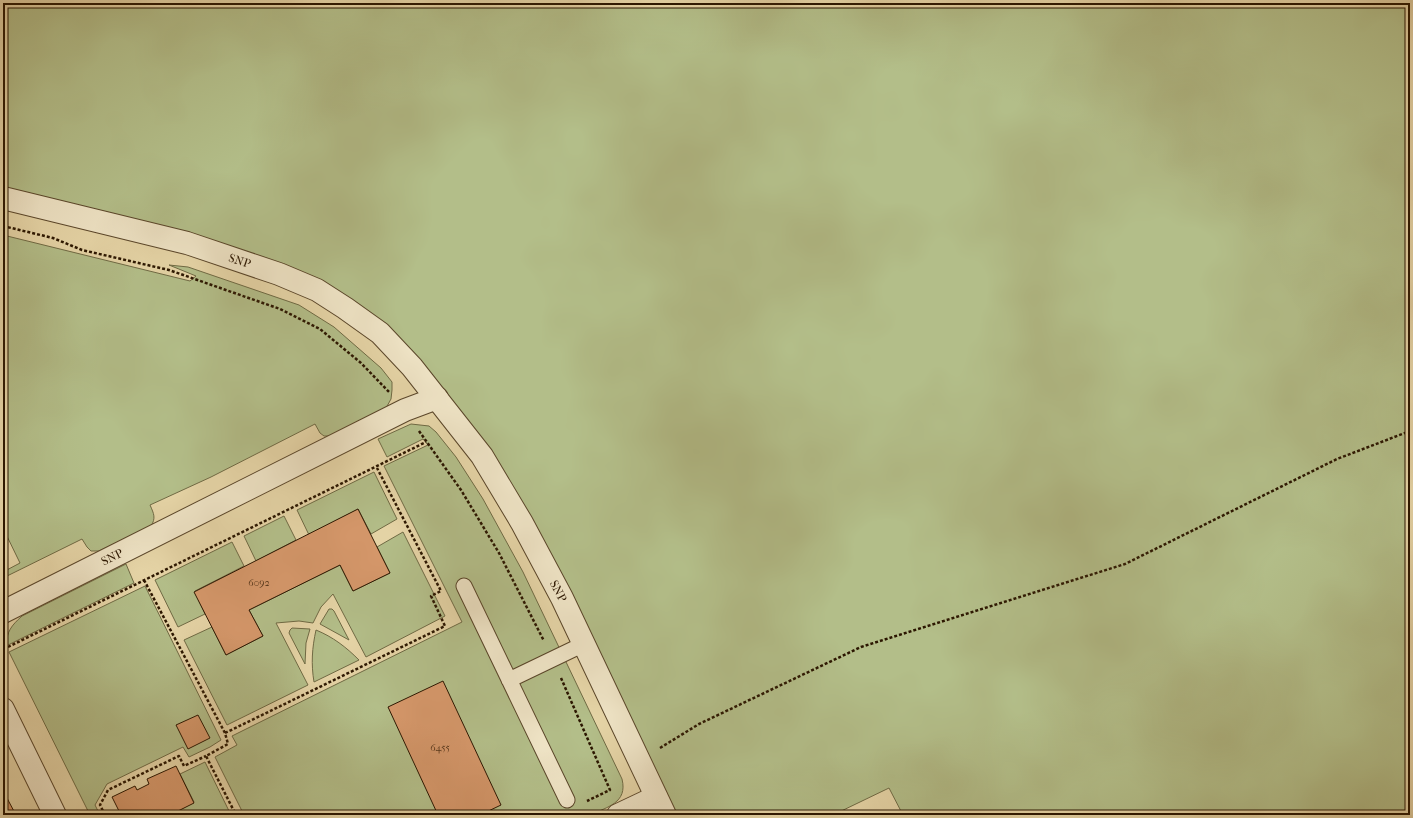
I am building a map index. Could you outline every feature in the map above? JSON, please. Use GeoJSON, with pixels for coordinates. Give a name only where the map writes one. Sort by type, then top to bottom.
{"type":"FeatureCollection","features":[{"type":"Feature","properties":{"kind":"street","name":"SNP"},"geometry":{"type":"LineString","coordinates":[[3,198],[187,243],[278,274],[317,290],[345,308],[380,334],[412,367],[482,456],[522,523],[562,598],[660,806],[618,815]]}},
{"type":"Feature","properties":{"kind":"street","name":"SNP"},"geometry":{"type":"LineString","coordinates":[[3,612],[404,410],[437,398]]}},
{"type":"Feature","properties":{"kind":"street"},"geometry":{"type":"LineString","coordinates":[[3,709],[55,815]]}},
{"type":"Feature","properties":{"kind":"lane"},"geometry":{"type":"LineString","coordinates":[[464,586],[567,800]]}},
{"type":"Feature","properties":{"kind":"lane"},"geometry":{"type":"LineString","coordinates":[[509,680],[584,644]]}},
{"type":"Feature","properties":{"kind":"path"},"geometry":{"type":"LineString","coordinates":[[3,226],[53,238],[82,250],[170,270],[280,309],[320,329],[361,363],[404,410],[461,490],[499,553],[553,659],[610,790]]}},
{"type":"Feature","properties":{"kind":"path"},"geometry":{"type":"LineString","coordinates":[[639,760],[699,724],[861,647],[1125,564],[1337,459],[1410,430]]}},
{"type":"Feature","properties":{"kind":"path"},"geometry":{"type":"LineString","coordinates":[[8,647],[426,442]]}},
{"type":"Feature","properties":{"kind":"path"},"geometry":{"type":"LineString","coordinates":[[224,734],[445,626],[431,596],[441,591],[376,468]]}},
{"type":"Feature","properties":{"kind":"path"},"geometry":{"type":"LineString","coordinates":[[105,815],[100,805],[108,790],[179,756],[184,766],[228,744],[144,580]]}},
{"type":"Feature","properties":{"kind":"path"},"geometry":{"type":"LineString","coordinates":[[206,756],[236,815]]}},
{"type":"Feature","properties":{"kind":"green space"},"geometry":{"type":"Polygon","coordinates":[[[3,3],[1410,3],[1410,815],[903,815],[889,788],[833,815],[671,815],[562,598],[437,398],[317,290],[3,198],[3,3]]]}},
{"type":"Feature","properties":{"kind":"green space"},"geometry":{"type":"Polygon","coordinates":[[[3,235],[190,281],[196,276],[169,265],[188,267],[299,305],[334,327],[381,368],[392,382],[391,399],[386,408],[332,436],[324,436],[320,433],[315,424],[211,477],[150,505],[154,516],[154,521],[151,526],[99,551],[91,551],[82,539],[3,578],[3,572],[20,563],[3,528],[3,235]]]}},
{"type":"Feature","properties":{"kind":"green space"},"geometry":{"type":"Polygon","coordinates":[[[411,424],[429,426],[436,432],[456,457],[483,499],[523,572],[622,779],[622,794],[615,803],[590,815],[244,815],[215,757],[237,745],[232,736],[462,622],[384,466],[428,445],[423,439],[387,457],[378,439],[411,424]]]}},
{"type":"Feature","properties":{"kind":"green space"},"geometry":{"type":"Polygon","coordinates":[[[374,472],[397,519],[371,534],[358,509],[309,535],[297,510],[374,472]]]}},
{"type":"Feature","properties":{"kind":"green space"},"geometry":{"type":"Polygon","coordinates":[[[284,516],[296,540],[256,561],[244,536],[284,516]]]}},
{"type":"Feature","properties":{"kind":"green space"},"geometry":{"type":"Polygon","coordinates":[[[403,532],[445,616],[366,657],[333,594],[321,607],[313,623],[299,621],[276,623],[308,685],[227,725],[184,640],[212,627],[226,655],[263,636],[249,610],[340,565],[353,591],[390,573],[377,547],[403,532]]]}},
{"type":"Feature","properties":{"kind":"green space"},"geometry":{"type":"Polygon","coordinates":[[[232,542],[244,566],[195,591],[205,614],[178,627],[155,580],[232,542]]]}},
{"type":"Feature","properties":{"kind":"green space"},"geometry":{"type":"Polygon","coordinates":[[[126,564],[134,583],[6,646],[7,636],[10,629],[22,616],[126,564]]]}},
{"type":"Feature","properties":{"kind":"green space"},"geometry":{"type":"Polygon","coordinates":[[[145,586],[221,740],[189,757],[183,747],[107,784],[95,805],[100,815],[90,815],[9,652],[145,586]]]}},
{"type":"Feature","properties":{"kind":"green space"},"geometry":{"type":"Polygon","coordinates":[[[329,609],[334,611],[349,640],[320,624],[329,609]]]}},
{"type":"Feature","properties":{"kind":"green space"},"geometry":{"type":"Polygon","coordinates":[[[292,628],[310,629],[306,643],[305,664],[289,633],[292,628]]]}},
{"type":"Feature","properties":{"kind":"green space"},"geometry":{"type":"Polygon","coordinates":[[[316,630],[339,643],[359,660],[314,682],[312,656],[316,630]]]}},
{"type":"Feature","properties":{"kind":"green space"},"geometry":{"type":"Polygon","coordinates":[[[205,762],[231,815],[170,815],[194,802],[180,774],[205,762]]]}},
{"type":"Feature","properties":{"kind":"building"},"geometry":{"type":"Polygon","coordinates":[[[358,509],[390,573],[353,591],[340,565],[249,610],[263,636],[226,655],[194,592],[358,509]]]}},
{"type":"Feature","properties":{"kind":"building"},"geometry":{"type":"Polygon","coordinates":[[[443,681],[501,805],[480,815],[438,815],[388,707],[443,681]]]}},
{"type":"Feature","properties":{"kind":"building"},"geometry":{"type":"Polygon","coordinates":[[[198,715],[210,738],[188,749],[176,725],[198,715]]]}},
{"type":"Feature","properties":{"kind":"building"},"geometry":{"type":"Polygon","coordinates":[[[176,766],[194,803],[170,815],[121,815],[112,797],[135,786],[137,790],[149,784],[147,779],[176,766]]]}},
{"type":"Feature","properties":{"kind":"building"},"geometry":{"type":"Polygon","coordinates":[[[3,790],[8,800],[16,815],[3,815],[3,790]]]}}]}
